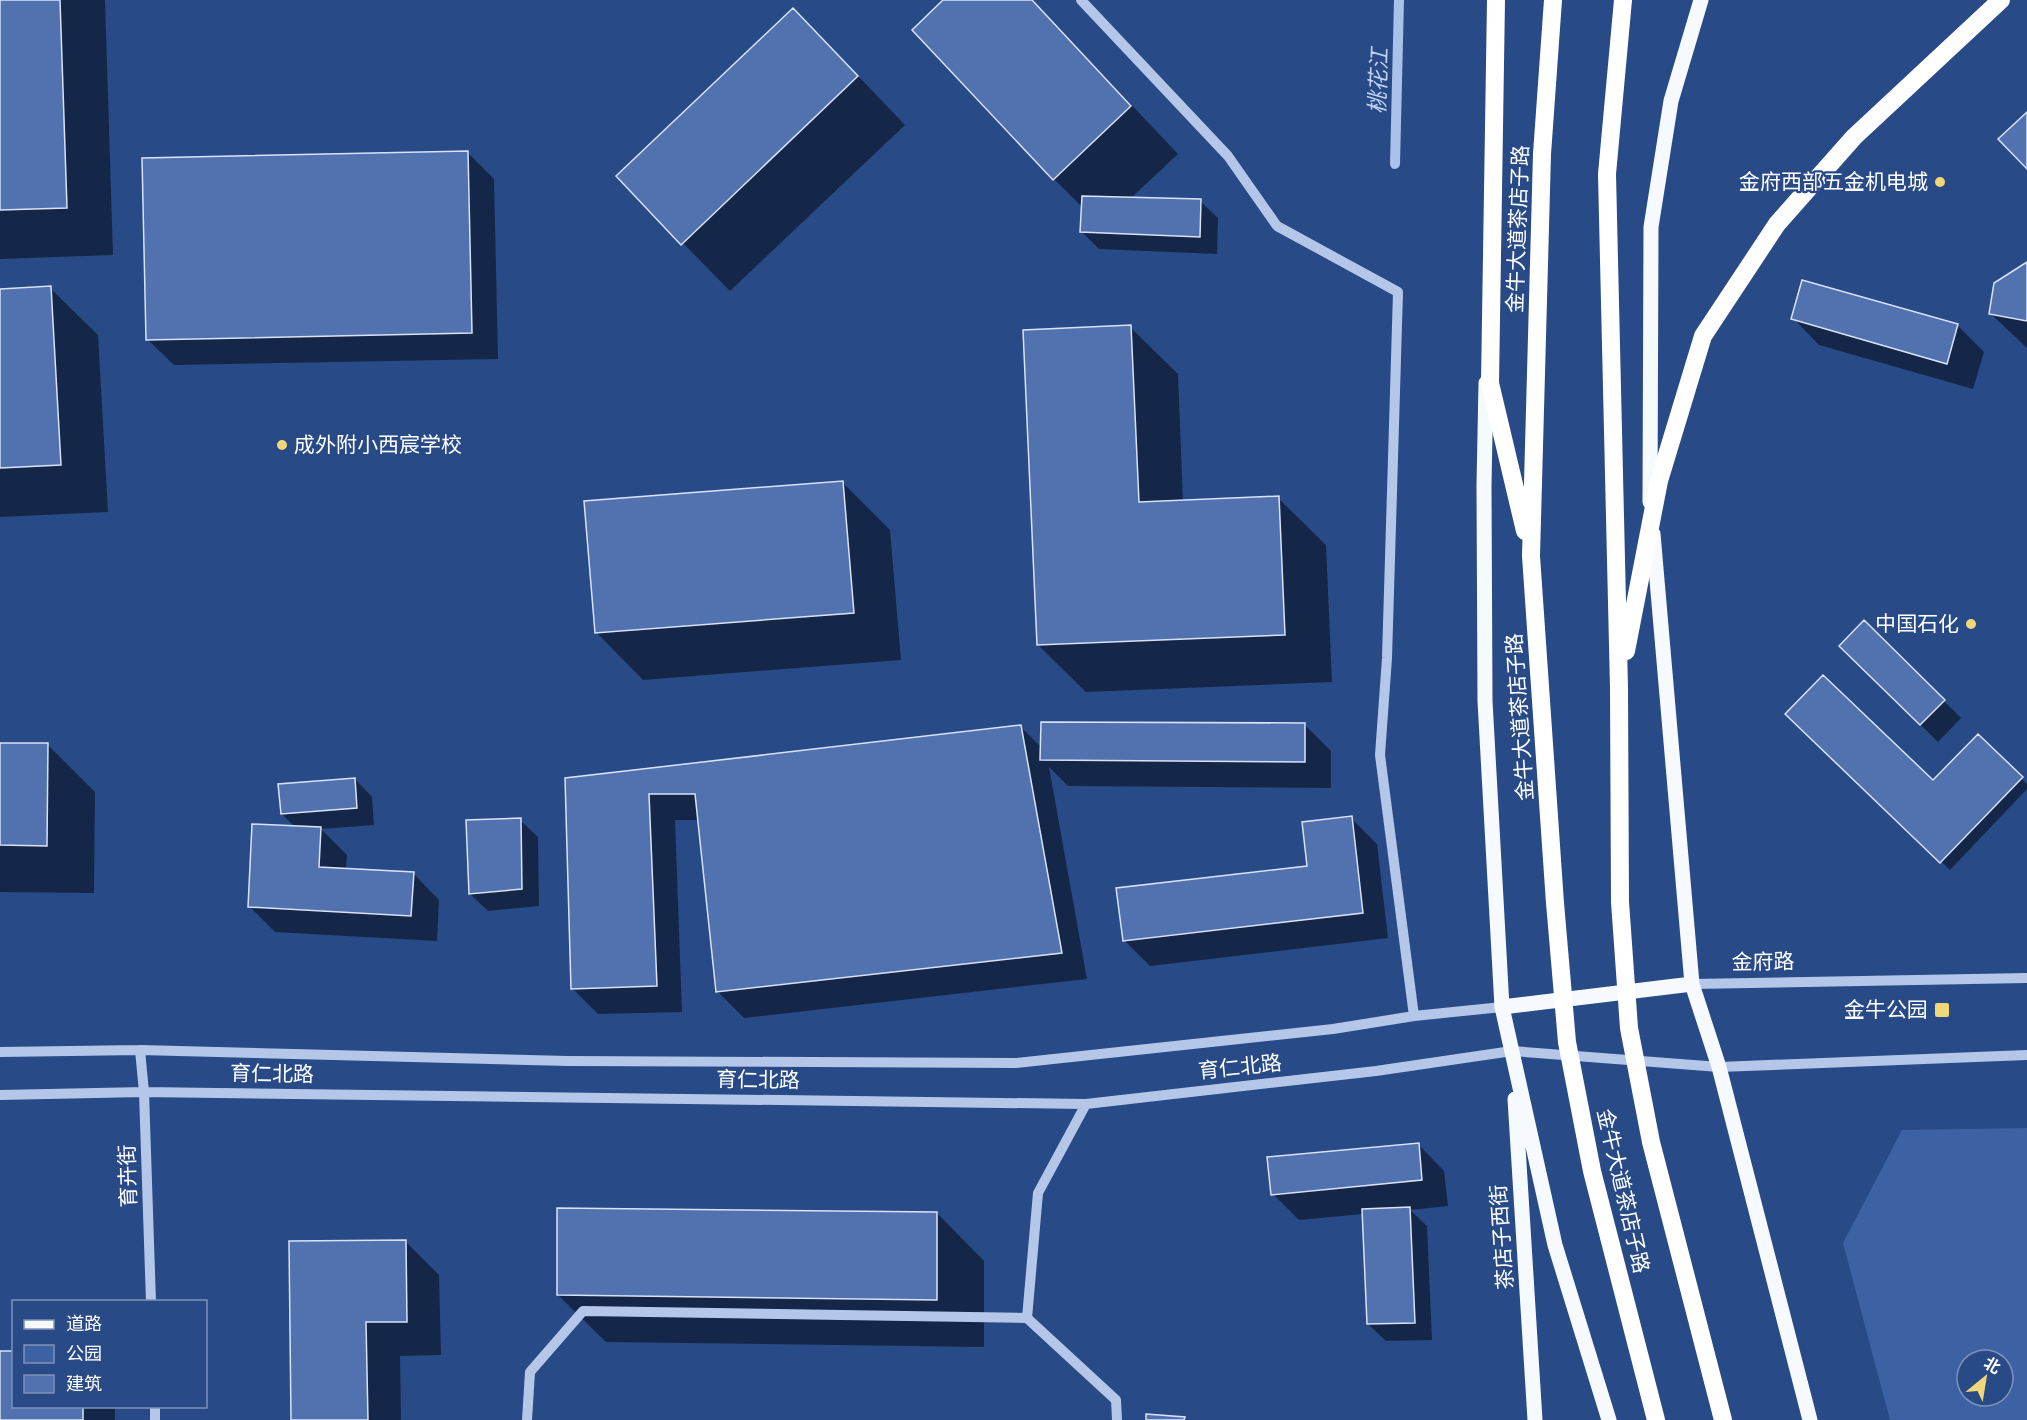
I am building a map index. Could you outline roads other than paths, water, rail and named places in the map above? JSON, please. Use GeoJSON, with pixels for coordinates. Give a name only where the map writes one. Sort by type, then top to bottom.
{"type":"FeatureCollection","features":[{"type":"Feature","properties":{"kind":"highway"},"geometry":{"type":"LineString","coordinates":[[1496,0],[1490,383],[1531,556]]}},
{"type":"Feature","properties":{"kind":"highway","name":"金牛大道茶店子路"},"geometry":{"type":"LineString","coordinates":[[1553,0],[1542,154],[1531,556],[1566,1042],[1592,1171],[1656,1420]]}},
{"type":"Feature","properties":{"kind":"highway","name":"金牛大道茶店子路"},"geometry":{"type":"LineString","coordinates":[[1623,0],[1607,174],[1619,688],[1620,902],[1629,1028],[1651,1142],[1722,1420]]}},
{"type":"Feature","properties":{"kind":"highway"},"geometry":{"type":"LineString","coordinates":[[1619,688],[1659,481],[1703,336],[1777,224],[1854,137],[2001,0]]}},
{"type":"Feature","properties":{"kind":"main road"},"geometry":{"type":"LineString","coordinates":[[1505,0],[1497,108],[1487,314],[1484,485],[1485,701],[1502,1007],[1555,1245],[1609,1420]]}},
{"type":"Feature","properties":{"kind":"main road"},"geometry":{"type":"LineString","coordinates":[[1701,0],[1671,101],[1651,227],[1650,501],[1692,984],[1719,1066],[1810,1420]]}},
{"type":"Feature","properties":{"kind":"main road","name":"金府路"},"geometry":{"type":"LineString","coordinates":[[1502,1007],[1692,984]]}},
{"type":"Feature","properties":{"kind":"main road","name":"茶店子西街"},"geometry":{"type":"LineString","coordinates":[[1512,1052],[1535,1420]]}},
{"type":"Feature","properties":{"kind":"street"},"geometry":{"type":"LineString","coordinates":[[1081,0],[1228,156],[1277,226],[1398,292],[1387,658],[1380,755],[1414,1016]]}},
{"type":"Feature","properties":{"kind":"street","name":"金府路"},"geometry":{"type":"LineString","coordinates":[[1692,984],[2027,978]]}},
{"type":"Feature","properties":{"kind":"street"},"geometry":{"type":"LineString","coordinates":[[0,1052],[140,1050],[568,1061],[1016,1063],[1334,1029],[1414,1016],[1502,1007]]}},
{"type":"Feature","properties":{"kind":"street","name":"育卉街"},"geometry":{"type":"LineString","coordinates":[[140,1050],[144,1092],[151,1300]]}},
{"type":"Feature","properties":{"kind":"street"},"geometry":{"type":"LineString","coordinates":[[1512,1052],[1719,1066],[2027,1055]]}},
{"type":"Feature","properties":{"kind":"street","name":"育仁北路"},"geometry":{"type":"LineString","coordinates":[[0,1095],[144,1092],[1086,1104],[1376,1071],[1512,1052]]}},
{"type":"Feature","properties":{"kind":"street"},"geometry":{"type":"LineString","coordinates":[[1027,1318],[1038,1193],[1086,1104]]}},
{"type":"Feature","properties":{"kind":"street"},"geometry":{"type":"LineString","coordinates":[[526,1420],[530,1372],[583,1311],[1027,1318],[1116,1400],[1117,1420]]}},
{"type":"Feature","properties":{"kind":"waterway","name":"桃花江"},"geometry":{"type":"LineString","coordinates":[[1395,164],[1399,0]]}},
{"type":"Feature","properties":{"kind":"place","name":"金府西部五金机电城"},"geometry":{"type":"Point","coordinates":[1940,182]}},
{"type":"Feature","properties":{"kind":"place","name":"成外附小西宸学校"},"geometry":{"type":"Point","coordinates":[282,445]}},
{"type":"Feature","properties":{"kind":"place","name":"中国石化"},"geometry":{"type":"Point","coordinates":[1971,624]}},
{"type":"Feature","properties":{"kind":"place","name":"金牛公园"},"geometry":{"type":"Point","coordinates":[1942,1010]}}]}
